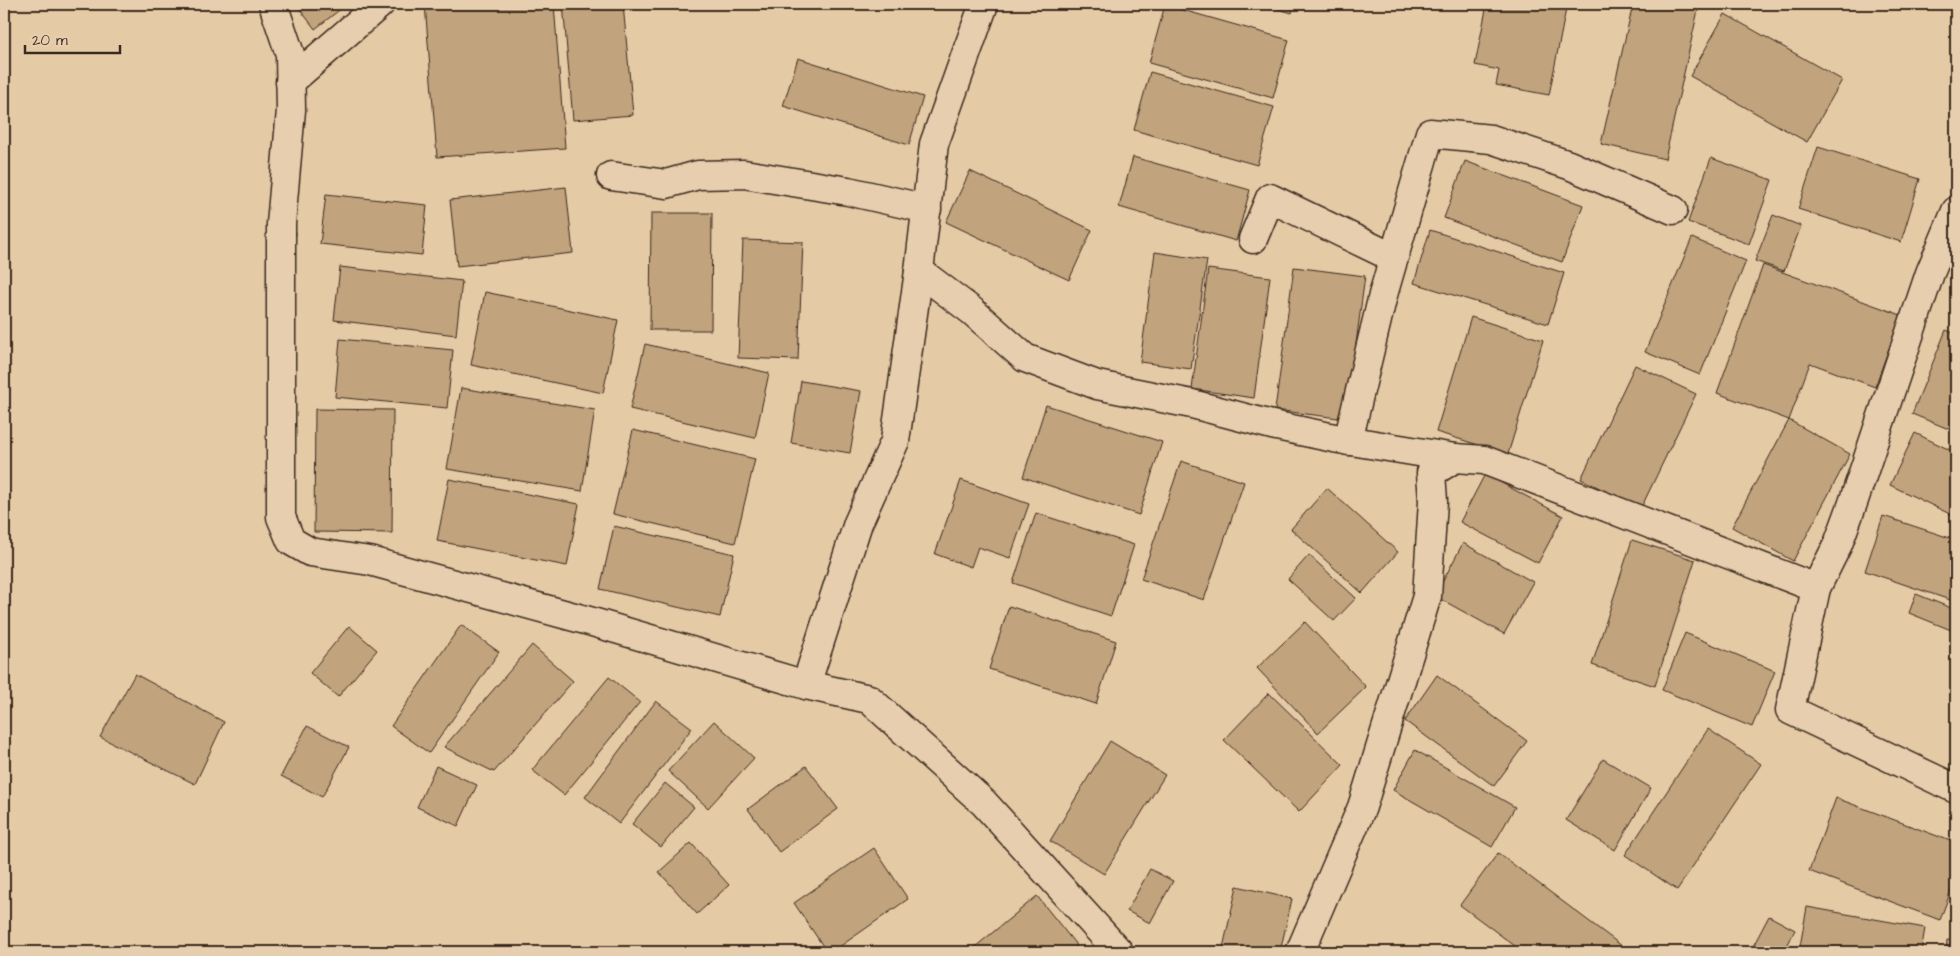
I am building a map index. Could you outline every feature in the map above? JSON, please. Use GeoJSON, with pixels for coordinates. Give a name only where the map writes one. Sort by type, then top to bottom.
{"type":"FeatureCollection","features":[{"type":"Feature","properties":{"kind":"street"},"geometry":{"type":"LineString","coordinates":[[273,4],[290,54],[291,110],[281,224],[281,517],[292,541],[310,552],[370,561],[589,621],[806,685],[869,699],[984,803],[1119,952]]}},
{"type":"Feature","properties":{"kind":"street"},"geometry":{"type":"LineString","coordinates":[[290,82],[380,4]]}},
{"type":"Feature","properties":{"kind":"street"},"geometry":{"type":"LineString","coordinates":[[806,685],[858,523],[895,441],[919,271],[934,144],[984,4]]}},
{"type":"Feature","properties":{"kind":"street"},"geometry":{"type":"LineString","coordinates":[[1348,441],[1364,368],[1430,133],[1491,139],[1569,165],[1673,210]]}},
{"type":"Feature","properties":{"kind":"street"},"geometry":{"type":"LineString","coordinates":[[610,176],[666,184],[698,175],[744,174],[848,191],[927,209]]}},
{"type":"Feature","properties":{"kind":"street"},"geometry":{"type":"LineString","coordinates":[[1254,239],[1270,198],[1394,258]]}},
{"type":"Feature","properties":{"kind":"street"},"geometry":{"type":"LineString","coordinates":[[1956,211],[1930,273],[1838,544],[1816,588],[1790,710],[1956,789]]}},
{"type":"Feature","properties":{"kind":"street"},"geometry":{"type":"LineString","coordinates":[[919,271],[972,311],[1025,358],[1097,385],[1192,404],[1272,425],[1348,441],[1455,458],[1484,460],[1816,588]]}},
{"type":"Feature","properties":{"kind":"street"},"geometry":{"type":"LineString","coordinates":[[1300,952],[1362,807],[1427,596],[1433,501],[1431,473],[1455,458]]}},
{"type":"Feature","properties":{"kind":"building"},"geometry":{"type":"Polygon","coordinates":[[[296,4],[347,4],[315,29],[296,4]]]}},
{"type":"Feature","properties":{"kind":"building"},"geometry":{"type":"Polygon","coordinates":[[[425,4],[554,4],[565,148],[437,157],[425,4]]]}},
{"type":"Feature","properties":{"kind":"building"},"geometry":{"type":"Polygon","coordinates":[[[563,4],[623,4],[633,115],[573,120],[563,4]]]}},
{"type":"Feature","properties":{"kind":"building"},"geometry":{"type":"Polygon","coordinates":[[[1261,4],[1294,4],[1292,13],[1261,4]]]}},
{"type":"Feature","properties":{"kind":"building"},"geometry":{"type":"Polygon","coordinates":[[[1487,4],[1504,7],[1505,4],[1567,4],[1549,95],[1496,85],[1499,70],[1475,65],[1487,4]]]}},
{"type":"Feature","properties":{"kind":"building"},"geometry":{"type":"Polygon","coordinates":[[[1633,4],[1673,4],[1698,10],[1665,159],[1601,144],[1633,4]]]}},
{"type":"Feature","properties":{"kind":"building"},"geometry":{"type":"Polygon","coordinates":[[[1165,5],[1289,40],[1273,98],[1149,63],[1165,5]]]}},
{"type":"Feature","properties":{"kind":"building"},"geometry":{"type":"Polygon","coordinates":[[[1725,14],[1842,80],[1807,142],[1690,76],[1725,14]]]}},
{"type":"Feature","properties":{"kind":"building"},"geometry":{"type":"Polygon","coordinates":[[[798,58],[923,97],[909,145],[783,106],[798,58]]]}},
{"type":"Feature","properties":{"kind":"building"},"geometry":{"type":"Polygon","coordinates":[[[1150,72],[1274,107],[1257,165],[1134,130],[1150,72]]]}},
{"type":"Feature","properties":{"kind":"building"},"geometry":{"type":"Polygon","coordinates":[[[1818,147],[1920,179],[1901,242],[1798,209],[1818,147]]]}},
{"type":"Feature","properties":{"kind":"building"},"geometry":{"type":"Polygon","coordinates":[[[1133,157],[1250,190],[1236,241],[1119,207],[1133,157]]]}},
{"type":"Feature","properties":{"kind":"building"},"geometry":{"type":"Polygon","coordinates":[[[1711,158],[1772,180],[1749,244],[1688,222],[1711,158]]]}},
{"type":"Feature","properties":{"kind":"building"},"geometry":{"type":"Polygon","coordinates":[[[1465,161],[1583,205],[1562,262],[1444,218],[1465,161]]]}},
{"type":"Feature","properties":{"kind":"building"},"geometry":{"type":"Polygon","coordinates":[[[970,171],[1092,230],[1069,280],[946,222],[970,171]]]}},
{"type":"Feature","properties":{"kind":"building"},"geometry":{"type":"Polygon","coordinates":[[[566,187],[573,253],[457,266],[450,200],[566,187]]]}},
{"type":"Feature","properties":{"kind":"building"},"geometry":{"type":"Polygon","coordinates":[[[326,194],[427,205],[422,255],[320,244],[326,194]]]}},
{"type":"Feature","properties":{"kind":"building"},"geometry":{"type":"Polygon","coordinates":[[[651,213],[712,213],[711,330],[650,330],[651,213]]]}},
{"type":"Feature","properties":{"kind":"building"},"geometry":{"type":"Polygon","coordinates":[[[1773,215],[1801,226],[1784,271],[1755,261],[1773,215]]]}},
{"type":"Feature","properties":{"kind":"building"},"geometry":{"type":"Polygon","coordinates":[[[1430,230],[1564,273],[1548,324],[1414,283],[1430,230]]]}},
{"type":"Feature","properties":{"kind":"building"},"geometry":{"type":"Polygon","coordinates":[[[1692,238],[1746,261],[1700,375],[1645,352],[1692,238]]]}},
{"type":"Feature","properties":{"kind":"building"},"geometry":{"type":"Polygon","coordinates":[[[743,240],[803,242],[798,360],[738,358],[743,240]]]}},
{"type":"Feature","properties":{"kind":"building"},"geometry":{"type":"Polygon","coordinates":[[[1155,252],[1207,260],[1191,369],[1140,362],[1155,252]]]}},
{"type":"Feature","properties":{"kind":"building"},"geometry":{"type":"Polygon","coordinates":[[[1763,265],[1901,315],[1875,387],[1810,363],[1789,420],[1717,393],[1763,265]]]}},
{"type":"Feature","properties":{"kind":"building"},"geometry":{"type":"Polygon","coordinates":[[[340,267],[462,281],[456,335],[334,320],[340,267]]]}},
{"type":"Feature","properties":{"kind":"building"},"geometry":{"type":"Polygon","coordinates":[[[1294,267],[1365,276],[1346,419],[1275,410],[1294,267]]]}},
{"type":"Feature","properties":{"kind":"building"},"geometry":{"type":"Polygon","coordinates":[[[1208,269],[1270,277],[1254,398],[1192,389],[1208,269]]]}},
{"type":"Feature","properties":{"kind":"building"},"geometry":{"type":"Polygon","coordinates":[[[485,292],[618,320],[603,393],[471,365],[485,292]]]}},
{"type":"Feature","properties":{"kind":"building"},"geometry":{"type":"Polygon","coordinates":[[[1471,317],[1543,340],[1508,454],[1436,432],[1471,317]]]}},
{"type":"Feature","properties":{"kind":"building"},"geometry":{"type":"Polygon","coordinates":[[[1946,330],[1956,334],[1956,432],[1912,414],[1946,330]]]}},
{"type":"Feature","properties":{"kind":"building"},"geometry":{"type":"Polygon","coordinates":[[[340,339],[453,350],[447,408],[335,397],[340,339]]]}},
{"type":"Feature","properties":{"kind":"building"},"geometry":{"type":"Polygon","coordinates":[[[645,344],[769,373],[755,438],[630,409],[645,344]]]}},
{"type":"Feature","properties":{"kind":"building"},"geometry":{"type":"Polygon","coordinates":[[[1635,365],[1696,394],[1641,508],[1581,479],[1635,365]]]}},
{"type":"Feature","properties":{"kind":"building"},"geometry":{"type":"Polygon","coordinates":[[[801,381],[861,391],[850,453],[791,443],[801,381]]]}},
{"type":"Feature","properties":{"kind":"building"},"geometry":{"type":"Polygon","coordinates":[[[461,388],[595,410],[582,491],[447,469],[461,388]]]}},
{"type":"Feature","properties":{"kind":"building"},"geometry":{"type":"Polygon","coordinates":[[[1046,405],[1162,442],[1139,515],[1023,477],[1046,405]]]}},
{"type":"Feature","properties":{"kind":"building"},"geometry":{"type":"Polygon","coordinates":[[[315,409],[393,410],[392,533],[314,532],[315,409]]]}},
{"type":"Feature","properties":{"kind":"building"},"geometry":{"type":"Polygon","coordinates":[[[1789,420],[1850,454],[1793,561],[1732,527],[1789,420]]]}},
{"type":"Feature","properties":{"kind":"building"},"geometry":{"type":"Polygon","coordinates":[[[633,430],[755,459],[735,543],[613,514],[633,430]]]}},
{"type":"Feature","properties":{"kind":"building"},"geometry":{"type":"Polygon","coordinates":[[[1915,433],[1956,453],[1956,517],[1890,485],[1915,433]]]}},
{"type":"Feature","properties":{"kind":"building"},"geometry":{"type":"Polygon","coordinates":[[[1181,461],[1244,482],[1204,600],[1141,579],[1181,461]]]}},
{"type":"Feature","properties":{"kind":"building"},"geometry":{"type":"Polygon","coordinates":[[[1485,474],[1563,516],[1538,563],[1460,522],[1485,474]]]}},
{"type":"Feature","properties":{"kind":"building"},"geometry":{"type":"Polygon","coordinates":[[[449,479],[579,504],[567,566],[437,541],[449,479]]]}},
{"type":"Feature","properties":{"kind":"building"},"geometry":{"type":"Polygon","coordinates":[[[961,480],[1029,504],[1010,558],[978,547],[971,567],[935,554],[961,480]]]}},
{"type":"Feature","properties":{"kind":"building"},"geometry":{"type":"Polygon","coordinates":[[[1327,488],[1398,552],[1362,593],[1291,529],[1327,488]]]}},
{"type":"Feature","properties":{"kind":"building"},"geometry":{"type":"Polygon","coordinates":[[[1036,513],[1134,545],[1111,616],[1013,583],[1036,513]]]}},
{"type":"Feature","properties":{"kind":"building"},"geometry":{"type":"Polygon","coordinates":[[[1883,516],[1956,540],[1956,602],[1865,571],[1883,516]]]}},
{"type":"Feature","properties":{"kind":"building"},"geometry":{"type":"Polygon","coordinates":[[[614,526],[734,554],[720,617],[600,589],[614,526]]]}},
{"type":"Feature","properties":{"kind":"building"},"geometry":{"type":"Polygon","coordinates":[[[1632,540],[1695,560],[1655,686],[1592,665],[1632,540]]]}},
{"type":"Feature","properties":{"kind":"building"},"geometry":{"type":"Polygon","coordinates":[[[1463,543],[1533,582],[1504,634],[1435,596],[1463,543]]]}},
{"type":"Feature","properties":{"kind":"building"},"geometry":{"type":"Polygon","coordinates":[[[1309,555],[1356,598],[1334,621],[1288,579],[1309,555]]]}},
{"type":"Feature","properties":{"kind":"building"},"geometry":{"type":"Polygon","coordinates":[[[1916,594],[1956,610],[1956,632],[1909,613],[1916,594]]]}},
{"type":"Feature","properties":{"kind":"building"},"geometry":{"type":"Polygon","coordinates":[[[1009,606],[1116,641],[1096,704],[989,669],[1009,606]]]}},
{"type":"Feature","properties":{"kind":"building"},"geometry":{"type":"Polygon","coordinates":[[[1305,622],[1366,687],[1318,733],[1257,668],[1305,622]]]}},
{"type":"Feature","properties":{"kind":"building"},"geometry":{"type":"Polygon","coordinates":[[[461,625],[499,652],[429,753],[391,726],[461,625]]]}},
{"type":"Feature","properties":{"kind":"building"},"geometry":{"type":"Polygon","coordinates":[[[349,626],[377,650],[338,697],[310,673],[349,626]]]}},
{"type":"Feature","properties":{"kind":"building"},"geometry":{"type":"Polygon","coordinates":[[[1685,633],[1775,671],[1752,727],[1662,690],[1685,633]]]}},
{"type":"Feature","properties":{"kind":"building"},"geometry":{"type":"Polygon","coordinates":[[[532,645],[573,681],[494,772],[444,747],[532,645]]]}},
{"type":"Feature","properties":{"kind":"building"},"geometry":{"type":"Polygon","coordinates":[[[135,674],[224,722],[195,784],[100,737],[135,674]]]}},
{"type":"Feature","properties":{"kind":"building"},"geometry":{"type":"Polygon","coordinates":[[[1437,675],[1527,741],[1494,786],[1405,721],[1437,675]]]}},
{"type":"Feature","properties":{"kind":"building"},"geometry":{"type":"Polygon","coordinates":[[[609,677],[640,702],[564,795],[532,770],[609,677]]]}},
{"type":"Feature","properties":{"kind":"building"},"geometry":{"type":"Polygon","coordinates":[[[1269,693],[1343,765],[1299,812],[1224,740],[1269,693]]]}},
{"type":"Feature","properties":{"kind":"building"},"geometry":{"type":"Polygon","coordinates":[[[656,701],[692,728],[619,824],[585,797],[656,701]]]}},
{"type":"Feature","properties":{"kind":"building"},"geometry":{"type":"Polygon","coordinates":[[[714,721],[754,758],[708,808],[668,771],[714,721]]]}},
{"type":"Feature","properties":{"kind":"building"},"geometry":{"type":"Polygon","coordinates":[[[307,726],[349,747],[322,797],[281,776],[307,726]]]}},
{"type":"Feature","properties":{"kind":"building"},"geometry":{"type":"Polygon","coordinates":[[[1708,729],[1761,764],[1677,890],[1625,855],[1708,729]]]}},
{"type":"Feature","properties":{"kind":"building"},"geometry":{"type":"Polygon","coordinates":[[[1110,741],[1165,775],[1104,874],[1050,841],[1110,741]]]}},
{"type":"Feature","properties":{"kind":"building"},"geometry":{"type":"Polygon","coordinates":[[[1415,750],[1515,807],[1492,847],[1393,790],[1415,750]]]}},
{"type":"Feature","properties":{"kind":"building"},"geometry":{"type":"Polygon","coordinates":[[[1603,759],[1651,788],[1615,850],[1566,820],[1603,759]]]}},
{"type":"Feature","properties":{"kind":"building"},"geometry":{"type":"Polygon","coordinates":[[[436,766],[477,785],[458,826],[417,807],[436,766]]]}},
{"type":"Feature","properties":{"kind":"building"},"geometry":{"type":"Polygon","coordinates":[[[806,766],[838,809],[779,852],[748,809],[806,766]]]}},
{"type":"Feature","properties":{"kind":"building"},"geometry":{"type":"Polygon","coordinates":[[[665,783],[694,807],[661,847],[632,824],[665,783]]]}},
{"type":"Feature","properties":{"kind":"building"},"geometry":{"type":"Polygon","coordinates":[[[1836,798],[1956,843],[1956,877],[1940,920],[1809,871],[1836,798]]]}},
{"type":"Feature","properties":{"kind":"building"},"geometry":{"type":"Polygon","coordinates":[[[691,843],[729,885],[697,914],[659,872],[691,843]]]}},
{"type":"Feature","properties":{"kind":"building"},"geometry":{"type":"Polygon","coordinates":[[[874,848],[908,899],[832,952],[827,952],[794,903],[874,848]]]}},
{"type":"Feature","properties":{"kind":"building"},"geometry":{"type":"Polygon","coordinates":[[[1498,853],[1630,952],[1523,952],[1460,905],[1498,853]]]}},
{"type":"Feature","properties":{"kind":"building"},"geometry":{"type":"Polygon","coordinates":[[[1150,869],[1173,881],[1150,923],[1127,911],[1150,869]]]}},
{"type":"Feature","properties":{"kind":"building"},"geometry":{"type":"Polygon","coordinates":[[[1237,886],[1292,899],[1280,952],[1222,952],[1237,886]]]}},
{"type":"Feature","properties":{"kind":"building"},"geometry":{"type":"Polygon","coordinates":[[[1037,896],[1077,946],[1069,952],[969,952],[1037,896]]]}},
{"type":"Feature","properties":{"kind":"building"},"geometry":{"type":"Polygon","coordinates":[[[1807,907],[1925,928],[1921,952],[1799,952],[1807,907]]]}},
{"type":"Feature","properties":{"kind":"building"},"geometry":{"type":"Polygon","coordinates":[[[1769,916],[1795,930],[1784,952],[1750,952],[1769,916]]]}},
{"type":"Feature","properties":{"kind":"building"},"geometry":{"type":"Polygon","coordinates":[[[1947,940],[1956,941],[1956,952],[1946,952],[1947,940]]]}}]}
